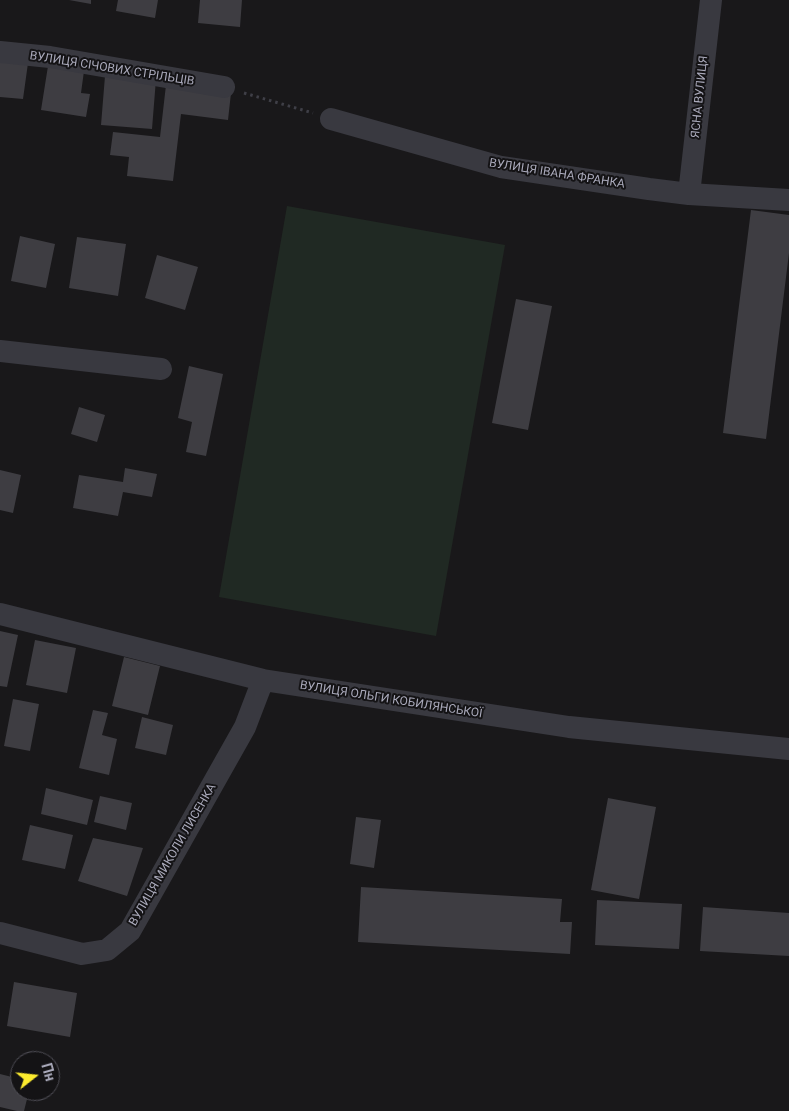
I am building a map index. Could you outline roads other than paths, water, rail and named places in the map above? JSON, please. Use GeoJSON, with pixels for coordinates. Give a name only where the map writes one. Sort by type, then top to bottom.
{"type":"FeatureCollection","features":[{"type":"Feature","properties":{"kind":"street","name":"ЯСНА ВУЛИЦЯ"},"geometry":{"type":"LineString","coordinates":[[689,194],[711,0]]}},
{"type":"Feature","properties":{"kind":"street","name":"ВУЛИЦЯ СІЧОВИХ СТРІЛЬЦІВ"},"geometry":{"type":"LineString","coordinates":[[0,52],[50,58],[224,87]]}},
{"type":"Feature","properties":{"kind":"street","name":"ВУЛИЦЯ ІВАНА ФРАНКА"},"geometry":{"type":"LineString","coordinates":[[331,119],[501,167],[689,194],[789,200]]}},
{"type":"Feature","properties":{"kind":"street"},"geometry":{"type":"LineString","coordinates":[[0,351],[161,369]]}},
{"type":"Feature","properties":{"kind":"street","name":"ВУЛИЦЯ ОЛЬГИ КОБИЛЯНСЬКОЇ"},"geometry":{"type":"LineString","coordinates":[[0,614],[263,680],[570,727],[789,749]]}},
{"type":"Feature","properties":{"kind":"street","name":"ВУЛИЦЯ МИКОЛИ ЛИСЕНКА"},"geometry":{"type":"LineString","coordinates":[[0,933],[82,954],[106,950],[130,930],[246,727],[263,680]]}}]}
